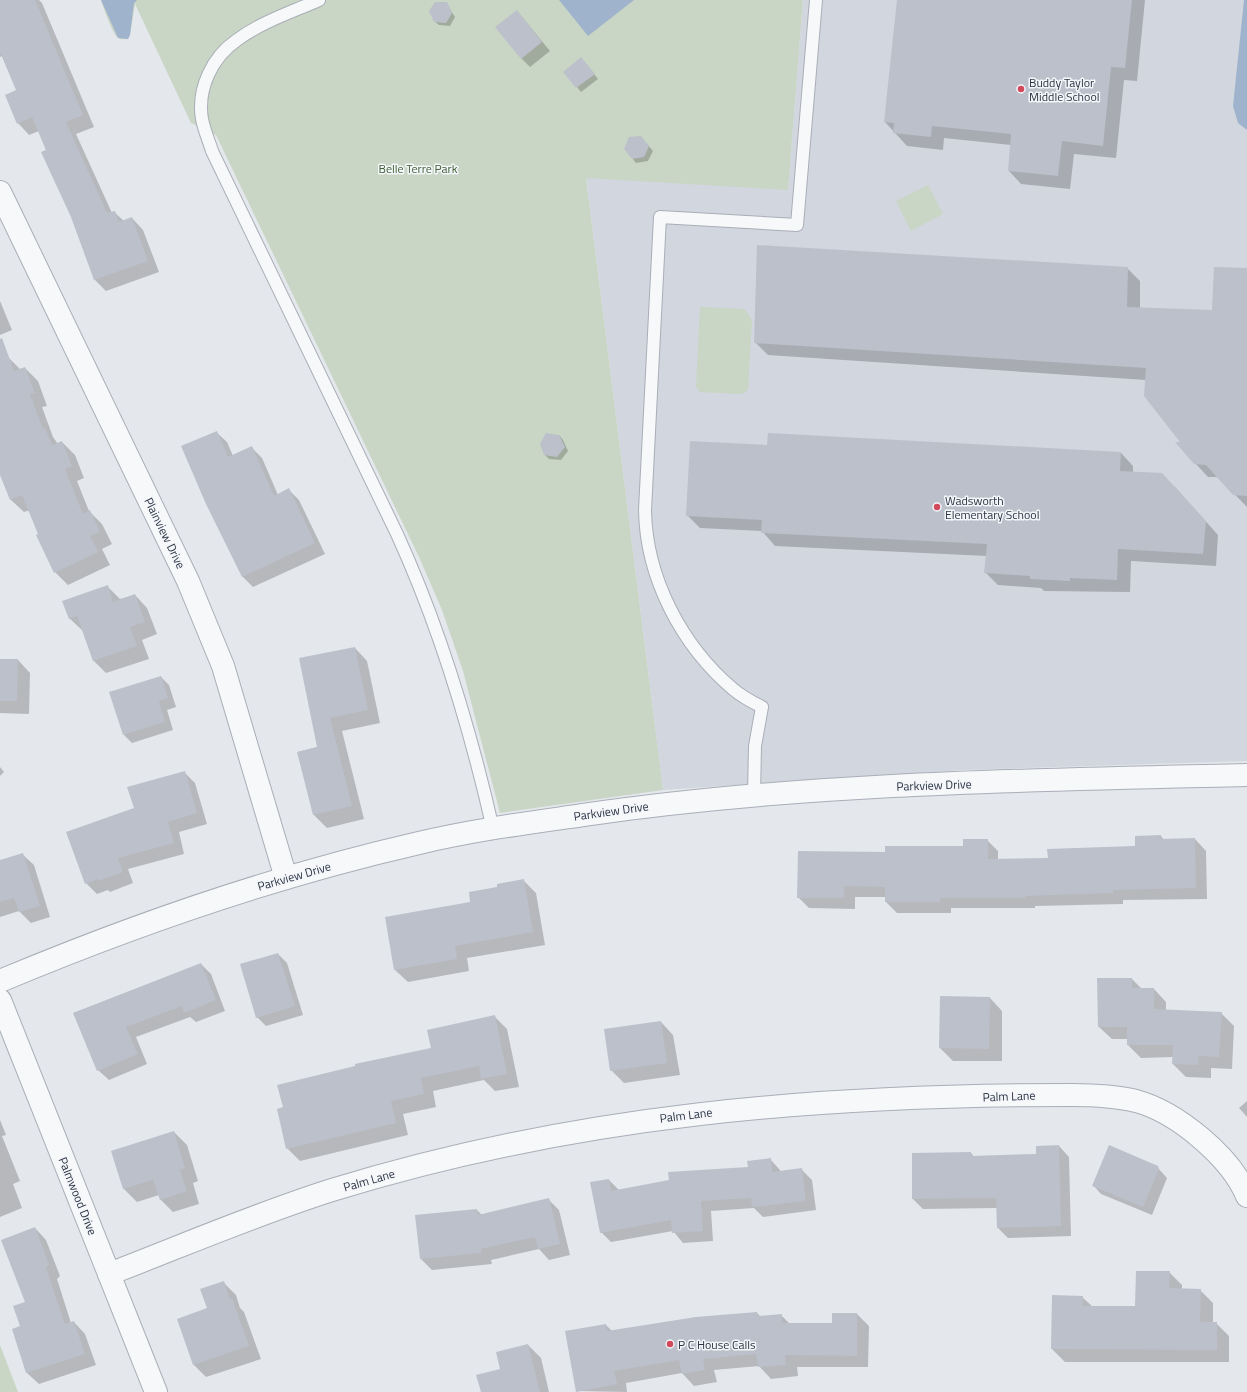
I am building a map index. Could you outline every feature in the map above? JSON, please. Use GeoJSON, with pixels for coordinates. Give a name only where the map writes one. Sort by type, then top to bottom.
{"type":"FeatureCollection","features":[{"type":"Feature","properties":{"kind":"street","name":"Plainview Drive"},"geometry":{"type":"LineString","coordinates":[[2,201],[188,581],[223,666],[286,878]]}},
{"type":"Feature","properties":{"kind":"street","name":"Parkview Drive"},"geometry":{"type":"LineString","coordinates":[[0,981],[118,934],[213,900],[286,878],[420,843],[493,829],[654,805],[754,795],[885,787],[1247,775]]}},
{"type":"Feature","properties":{"kind":"street","name":"Palmwood Drive"},"geometry":{"type":"LineString","coordinates":[[0,1000],[156,1392]]}},
{"type":"Feature","properties":{"kind":"street","name":"Palm Lane"},"geometry":{"type":"LineString","coordinates":[[108,1274],[332,1190],[490,1149],[540,1138],[644,1120],[765,1106],[840,1100],[1072,1094],[1106,1096],[1137,1101],[1172,1118],[1198,1136],[1224,1161],[1235,1175],[1247,1196]]}},
{"type":"Feature","properties":{"kind":"lane"},"geometry":{"type":"LineString","coordinates":[[319,0],[258,28],[232,44],[214,65],[207,78],[202,92],[202,120],[212,151],[394,527],[424,596],[444,648],[493,829]]}},
{"type":"Feature","properties":{"kind":"lane"},"geometry":{"type":"LineString","coordinates":[[754,795],[755,746],[762,707],[734,690],[708,665],[683,630],[659,585],[652,562],[647,536],[645,510],[660,217],[797,225],[816,0]]}},
{"type":"Feature","properties":{"kind":"shaded area","name":"Wadsworth Elementary School"},"geometry":{"type":"Polygon","coordinates":[[[803,0],[1247,0],[1247,761],[965,770],[663,790],[586,177],[788,189],[803,0]]]}},
{"type":"Feature","properties":{"kind":"green space","name":"Belle Terre Park"},"geometry":{"type":"Polygon","coordinates":[[[101,0],[803,0],[788,190],[586,178],[663,790],[500,813],[463,671],[442,610],[419,557],[216,135],[191,123],[135,4],[130,35],[128,39],[122,39],[118,38],[113,31],[101,0]]]}},
{"type":"Feature","properties":{"kind":"green space"},"geometry":{"type":"Polygon","coordinates":[[[928,185],[943,214],[911,231],[896,201],[928,185]]]}},
{"type":"Feature","properties":{"kind":"green space"},"geometry":{"type":"Polygon","coordinates":[[[700,307],[745,309],[752,320],[748,390],[741,394],[700,392],[696,387],[700,307]]]}},
{"type":"Feature","properties":{"kind":"green space"},"geometry":{"type":"Polygon","coordinates":[[[0,1345],[18,1392],[0,1392],[0,1345]]]}},
{"type":"Feature","properties":{"kind":"water"},"geometry":{"type":"Polygon","coordinates":[[[101,0],[137,0],[134,3],[130,35],[128,39],[118,38],[101,0]]]}},
{"type":"Feature","properties":{"kind":"water"},"geometry":{"type":"Polygon","coordinates":[[[559,0],[634,0],[588,36],[559,0]]]}},
{"type":"Feature","properties":{"kind":"water"},"geometry":{"type":"Polygon","coordinates":[[[1244,0],[1247,0],[1247,130],[1238,123],[1233,106],[1244,0]]]}},
{"type":"Feature","properties":{"kind":"building"},"geometry":{"type":"Polygon","coordinates":[[[0,0],[35,0],[83,115],[66,122],[107,213],[115,211],[119,222],[132,217],[148,261],[94,280],[71,217],[41,152],[46,150],[32,117],[17,124],[5,95],[16,90],[0,52],[0,0]]]}},
{"type":"Feature","properties":{"kind":"building"},"geometry":{"type":"Polygon","coordinates":[[[897,0],[1132,0],[1125,68],[1111,67],[1103,146],[1062,141],[1058,176],[1008,171],[1011,134],[932,126],[931,137],[893,133],[894,123],[884,122],[897,0]]]}},
{"type":"Feature","properties":{"kind":"building"},"geometry":{"type":"Polygon","coordinates":[[[435,2],[447,2],[452,13],[446,23],[434,22],[429,11],[435,2]]]}},
{"type":"Feature","properties":{"kind":"building"},"geometry":{"type":"Polygon","coordinates":[[[517,10],[542,42],[521,59],[495,27],[517,10]]]}},
{"type":"Feature","properties":{"kind":"building"},"geometry":{"type":"Polygon","coordinates":[[[581,57],[595,74],[576,88],[563,72],[581,57]]]}},
{"type":"Feature","properties":{"kind":"building"},"geometry":{"type":"Polygon","coordinates":[[[641,136],[649,146],[644,157],[632,159],[624,149],[629,137],[641,136]]]}},
{"type":"Feature","properties":{"kind":"building"},"geometry":{"type":"Polygon","coordinates":[[[757,245],[1128,267],[1127,307],[1212,310],[1214,267],[1247,268],[1247,496],[1233,495],[1206,465],[1194,464],[1175,442],[1180,442],[1144,396],[1146,368],[754,343],[757,245]]]}},
{"type":"Feature","properties":{"kind":"building"},"geometry":{"type":"Polygon","coordinates":[[[2,338],[14,371],[25,367],[35,393],[30,394],[43,429],[45,428],[52,445],[62,441],[72,466],[65,469],[83,514],[90,510],[100,532],[90,536],[98,552],[54,573],[36,535],[38,534],[22,495],[10,500],[0,475],[0,339],[2,338]]]}},
{"type":"Feature","properties":{"kind":"building"},"geometry":{"type":"Polygon","coordinates":[[[217,431],[228,457],[252,446],[274,496],[289,488],[315,543],[242,577],[206,504],[181,446],[217,431]]]}},
{"type":"Feature","properties":{"kind":"building"},"geometry":{"type":"Polygon","coordinates":[[[546,433],[559,435],[565,447],[557,457],[544,455],[540,444],[546,433]]]}},
{"type":"Feature","properties":{"kind":"building"},"geometry":{"type":"Polygon","coordinates":[[[768,433],[1121,452],[1120,471],[1162,473],[1206,521],[1203,554],[1118,549],[1117,580],[1070,578],[1070,581],[1030,579],[1030,576],[984,573],[987,544],[761,533],[762,520],[686,516],[690,441],[767,445],[768,433]]]}},
{"type":"Feature","properties":{"kind":"building"},"geometry":{"type":"Polygon","coordinates":[[[108,585],[113,602],[135,594],[145,622],[130,627],[137,646],[93,661],[77,616],[69,619],[62,601],[108,585]]]}},
{"type":"Feature","properties":{"kind":"building"},"geometry":{"type":"Polygon","coordinates":[[[355,647],[368,710],[330,718],[352,806],[313,815],[297,752],[317,747],[299,658],[355,647]]]}},
{"type":"Feature","properties":{"kind":"building"},"geometry":{"type":"Polygon","coordinates":[[[0,659],[18,659],[17,701],[0,701],[0,659]]]}},
{"type":"Feature","properties":{"kind":"building"},"geometry":{"type":"Polygon","coordinates":[[[161,676],[168,698],[159,701],[165,722],[123,735],[109,692],[161,676]]]}},
{"type":"Feature","properties":{"kind":"building"},"geometry":{"type":"Polygon","coordinates":[[[185,771],[197,813],[168,822],[174,843],[118,858],[123,872],[85,884],[66,832],[134,808],[127,787],[185,771]]]}},
{"type":"Feature","properties":{"kind":"building"},"geometry":{"type":"Polygon","coordinates":[[[1161,835],[1161,839],[1195,838],[1196,888],[1113,890],[1113,893],[1025,896],[1025,898],[940,898],[940,902],[885,902],[885,887],[844,886],[844,898],[797,898],[798,851],[885,852],[885,846],[963,846],[963,839],[988,839],[988,859],[1048,858],[1047,849],[1135,846],[1135,836],[1161,835]]]}},
{"type":"Feature","properties":{"kind":"building"},"geometry":{"type":"Polygon","coordinates":[[[23,853],[40,906],[19,912],[14,898],[0,902],[0,860],[23,853]]]}},
{"type":"Feature","properties":{"kind":"building"},"geometry":{"type":"Polygon","coordinates":[[[524,879],[533,932],[455,946],[457,959],[394,970],[385,917],[470,902],[469,892],[497,887],[497,884],[524,879]]]}},
{"type":"Feature","properties":{"kind":"building"},"geometry":{"type":"Polygon","coordinates":[[[278,953],[295,1006],[256,1018],[240,964],[278,953]]]}},
{"type":"Feature","properties":{"kind":"building"},"geometry":{"type":"Polygon","coordinates":[[[201,963],[216,1000],[184,1013],[182,1006],[126,1027],[138,1054],[97,1071],[73,1013],[201,963]]]}},
{"type":"Feature","properties":{"kind":"building"},"geometry":{"type":"Polygon","coordinates":[[[1097,978],[1132,978],[1132,988],[1154,988],[1154,1009],[1222,1012],[1219,1057],[1199,1056],[1198,1065],[1172,1064],[1173,1045],[1127,1045],[1127,1027],[1098,1027],[1097,978]]]}},
{"type":"Feature","properties":{"kind":"building"},"geometry":{"type":"Polygon","coordinates":[[[940,996],[990,997],[989,1049],[939,1048],[940,996]]]}},
{"type":"Feature","properties":{"kind":"building"},"geometry":{"type":"Polygon","coordinates":[[[495,1015],[507,1074],[481,1079],[479,1066],[421,1078],[424,1094],[391,1101],[396,1123],[286,1149],[277,1109],[283,1107],[277,1085],[355,1066],[355,1064],[431,1048],[427,1030],[495,1015]]]}},
{"type":"Feature","properties":{"kind":"building"},"geometry":{"type":"Polygon","coordinates":[[[661,1021],[667,1063],[610,1071],[604,1029],[661,1021]]]}},
{"type":"Feature","properties":{"kind":"building"},"geometry":{"type":"Polygon","coordinates":[[[174,1131],[185,1168],[180,1170],[187,1191],[160,1200],[153,1180],[123,1189],[111,1151],[174,1131]]]}},
{"type":"Feature","properties":{"kind":"building"},"geometry":{"type":"Polygon","coordinates":[[[1059,1145],[1061,1226],[997,1228],[996,1198],[912,1199],[912,1153],[971,1152],[971,1156],[1036,1154],[1036,1146],[1059,1145]]]}},
{"type":"Feature","properties":{"kind":"building"},"geometry":{"type":"Polygon","coordinates":[[[1109,1145],[1158,1166],[1159,1169],[1143,1207],[1092,1186],[1109,1145]]]}},
{"type":"Feature","properties":{"kind":"building"},"geometry":{"type":"Polygon","coordinates":[[[771,1158],[772,1172],[802,1168],[806,1201],[752,1207],[751,1198],[701,1201],[703,1231],[672,1233],[671,1220],[600,1233],[590,1182],[609,1179],[611,1191],[669,1180],[668,1172],[748,1167],[747,1161],[771,1158]]]}},
{"type":"Feature","properties":{"kind":"building"},"geometry":{"type":"Polygon","coordinates":[[[549,1198],[560,1244],[538,1249],[535,1237],[481,1249],[481,1253],[420,1259],[415,1215],[477,1209],[478,1215],[549,1198]]]}},
{"type":"Feature","properties":{"kind":"building"},"geometry":{"type":"Polygon","coordinates":[[[35,1227],[49,1264],[46,1268],[65,1324],[74,1321],[85,1354],[26,1373],[12,1329],[20,1326],[13,1306],[25,1302],[1,1240],[35,1227]]]}},
{"type":"Feature","properties":{"kind":"building"},"geometry":{"type":"Polygon","coordinates":[[[1136,1271],[1170,1271],[1169,1288],[1201,1289],[1200,1322],[1217,1322],[1217,1350],[1051,1349],[1052,1295],[1083,1296],[1083,1306],[1135,1306],[1136,1271]]]}},
{"type":"Feature","properties":{"kind":"building"},"geometry":{"type":"Polygon","coordinates":[[[224,1281],[230,1299],[232,1298],[249,1346],[193,1365],[177,1319],[207,1308],[200,1289],[224,1281]]]}},
{"type":"Feature","properties":{"kind":"building"},"geometry":{"type":"Polygon","coordinates":[[[757,1312],[758,1316],[782,1314],[782,1323],[832,1323],[832,1313],[857,1313],[857,1356],[785,1355],[786,1365],[758,1367],[756,1354],[703,1359],[705,1370],[682,1374],[679,1360],[614,1371],[617,1384],[576,1392],[565,1331],[606,1324],[607,1331],[696,1317],[757,1312]]]}},
{"type":"Feature","properties":{"kind":"building"},"geometry":{"type":"Polygon","coordinates":[[[528,1344],[540,1392],[481,1392],[476,1375],[500,1369],[496,1352],[528,1344]]]}},
{"type":"Feature","properties":{"kind":"place","name":"Buddy Taylor Middle School"},"geometry":{"type":"Point","coordinates":[1021,89]}},
{"type":"Feature","properties":{"kind":"place","name":"Wadsworth Elementary School"},"geometry":{"type":"Point","coordinates":[937,507]}},
{"type":"Feature","properties":{"kind":"place","name":"P C House Calls"},"geometry":{"type":"Point","coordinates":[670,1344]}}]}
